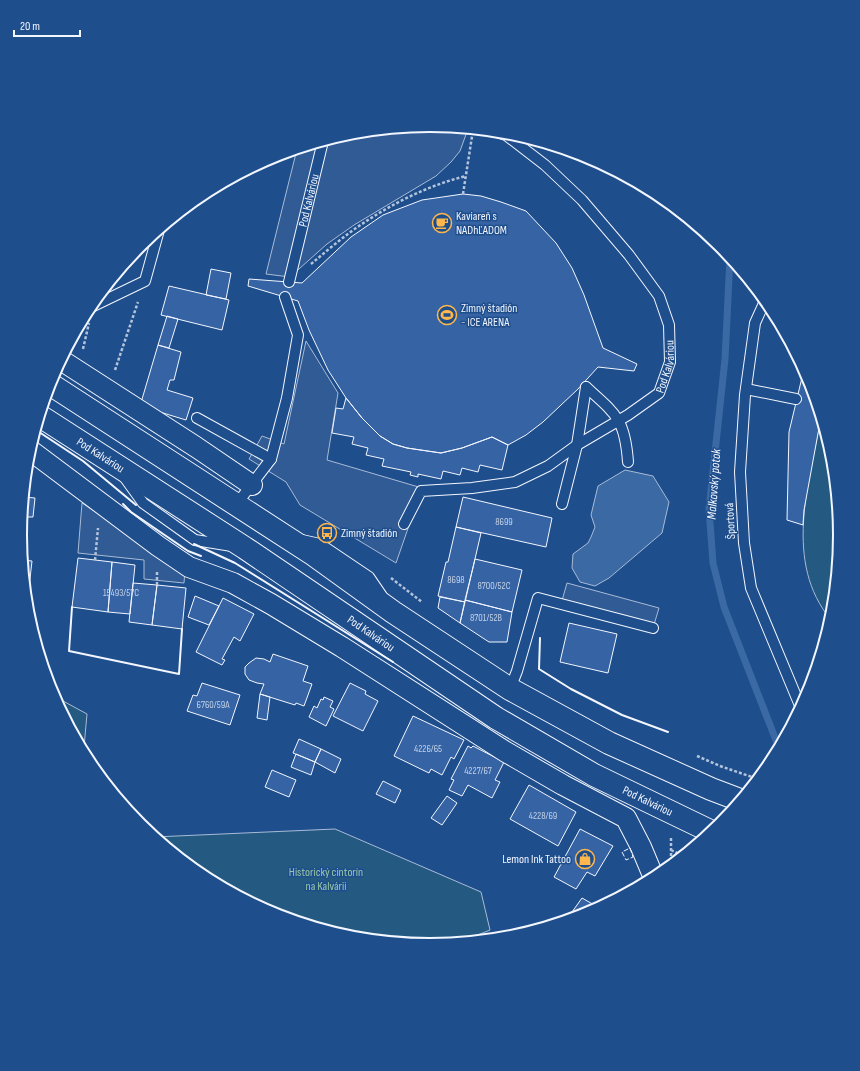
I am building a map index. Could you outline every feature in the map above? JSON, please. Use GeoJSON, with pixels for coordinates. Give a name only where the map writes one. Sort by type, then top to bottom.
{"type":"FeatureCollection","features":[{"type":"Feature","properties":{"kind":"main road"},"geometry":{"type":"LineString","coordinates":[[55,388],[314,555],[393,612],[510,689],[609,743],[710,789],[735,798]]}},
{"type":"Feature","properties":{"kind":"main road","name":"Pod Kalváriou"},"geometry":{"type":"LineString","coordinates":[[44,419],[245,548],[496,718],[594,775],[699,830]]}},
{"type":"Feature","properties":{"kind":"street"},"geometry":{"type":"LineString","coordinates":[[66,363],[252,485]]}},
{"type":"Feature","properties":{"kind":"street","name":"Pod Kalváriou"},"geometry":{"type":"LineString","coordinates":[[36,454],[158,546],[189,567],[233,583],[271,604],[342,647],[506,752],[563,785],[626,818],[641,846],[652,872]]}},
{"type":"Feature","properties":{"kind":"lane","name":"Pod Kalváriou"},"geometry":{"type":"LineString","coordinates":[[404,524],[420,491],[472,488],[515,482],[548,466],[577,445],[620,420],[659,393],[670,362],[669,326],[659,296],[629,255],[582,200],[546,165],[514,141]]}},
{"type":"Feature","properties":{"kind":"lane","name":"Pod Kalváriou"},"geometry":{"type":"LineString","coordinates":[[289,282],[322,147]]}},
{"type":"Feature","properties":{"kind":"lane"},"geometry":{"type":"LineString","coordinates":[[102,302],[145,281],[156,240]]}},
{"type":"Feature","properties":{"kind":"lane"},"geometry":{"type":"LineString","coordinates":[[236,505],[271,459],[287,398],[298,335],[284,297]]}},
{"type":"Feature","properties":{"kind":"lane","name":"Športová"},"geometry":{"type":"LineString","coordinates":[[762,308],[756,323],[746,389],[740,472],[744,543],[751,588],[797,701]]}},
{"type":"Feature","properties":{"kind":"lane"},"geometry":{"type":"LineString","coordinates":[[562,504],[577,445],[586,387],[611,409],[620,420],[626,441],[628,462]]}},
{"type":"Feature","properties":{"kind":"lane"},"geometry":{"type":"LineString","coordinates":[[746,389],[796,399]]}},
{"type":"Feature","properties":{"kind":"lane"},"geometry":{"type":"LineString","coordinates":[[197,418],[271,459]]}},
{"type":"Feature","properties":{"kind":"lane"},"geometry":{"type":"LineString","coordinates":[[510,689],[518,671],[538,598],[653,628]]}},
{"type":"Feature","properties":{"kind":"path"},"geometry":{"type":"LineString","coordinates":[[463,194],[472,135]]}},
{"type":"Feature","properties":{"kind":"path"},"geometry":{"type":"LineString","coordinates":[[289,282],[337,242],[364,222],[401,201],[443,182],[466,176]]}},
{"type":"Feature","properties":{"kind":"path"},"geometry":{"type":"LineString","coordinates":[[113,376],[145,281]]}},
{"type":"Feature","properties":{"kind":"path"},"geometry":{"type":"LineString","coordinates":[[81,356],[88,324]]}},
{"type":"Feature","properties":{"kind":"path"},"geometry":{"type":"LineString","coordinates":[[95,560],[100,503]]}},
{"type":"Feature","properties":{"kind":"path"},"geometry":{"type":"LineString","coordinates":[[670,850],[677,853]]}},
{"type":"Feature","properties":{"kind":"green space"},"geometry":{"type":"Polygon","coordinates":[[[819,430],[830,483],[832,509],[832,562],[830,588],[825,612],[816,597],[808,573],[804,548],[806,495],[819,430]]]}},
{"type":"Feature","properties":{"kind":"green space"},"geometry":{"type":"Polygon","coordinates":[[[63,701],[87,714],[84,742],[63,701]]]}},
{"type":"Feature","properties":{"kind":"green space","name":"Historický cintorín na Kalvárii"},"geometry":{"type":"Polygon","coordinates":[[[335,829],[481,892],[490,930],[476,936],[456,938],[404,938],[351,931],[326,925],[276,908],[228,885],[206,871],[163,837],[335,829]]]}},
{"type":"Feature","properties":{"kind":"shaded area"},"geometry":{"type":"Polygon","coordinates":[[[430,132],[466,134],[460,151],[436,176],[354,225],[327,244],[290,277],[266,274],[295,156],[326,146],[377,136],[430,132]]]}},
{"type":"Feature","properties":{"kind":"shaded area"},"geometry":{"type":"Polygon","coordinates":[[[306,341],[338,393],[327,460],[422,488],[396,563],[300,505],[286,482],[249,459],[262,436],[284,444],[306,341]]]}},
{"type":"Feature","properties":{"kind":"shaded area"},"geometry":{"type":"Polygon","coordinates":[[[625,470],[653,476],[669,502],[662,533],[609,578],[595,586],[580,582],[572,568],[573,554],[588,543],[595,527],[591,515],[598,486],[625,470]]]}},
{"type":"Feature","properties":{"kind":"shaded area"},"geometry":{"type":"Polygon","coordinates":[[[82,503],[185,571],[184,583],[144,579],[144,560],[78,553],[82,503]]]}},
{"type":"Feature","properties":{"kind":"shaded area"},"geometry":{"type":"Polygon","coordinates":[[[567,583],[659,608],[653,628],[561,604],[567,583]]]}},
{"type":"Feature","properties":{"kind":"building","name":"Zimný štadión - ICE ARENA"},"geometry":{"type":"Polygon","coordinates":[[[463,194],[481,196],[526,211],[556,243],[572,268],[584,295],[603,348],[637,364],[634,371],[598,367],[578,389],[543,422],[526,435],[508,445],[492,437],[462,448],[441,453],[407,448],[393,444],[380,436],[362,418],[346,398],[328,370],[309,330],[298,301],[248,286],[249,279],[302,283],[351,237],[383,215],[422,200],[463,194]]]}},
{"type":"Feature","properties":{"kind":"building"},"geometry":{"type":"Polygon","coordinates":[[[211,269],[231,273],[226,299],[206,295],[211,269]]]}},
{"type":"Feature","properties":{"kind":"building"},"geometry":{"type":"Polygon","coordinates":[[[169,286],[229,300],[222,330],[161,315],[169,286]]]}},
{"type":"Feature","properties":{"kind":"building"},"geometry":{"type":"Polygon","coordinates":[[[167,316],[178,319],[169,348],[158,345],[167,316]]]}},
{"type":"Feature","properties":{"kind":"building"},"geometry":{"type":"Polygon","coordinates":[[[158,345],[181,352],[174,380],[170,380],[167,390],[193,398],[186,420],[140,406],[158,345]]]}},
{"type":"Feature","properties":{"kind":"building"},"geometry":{"type":"Polygon","coordinates":[[[801,380],[812,406],[819,430],[804,510],[803,525],[787,520],[789,432],[801,380]]]}},
{"type":"Feature","properties":{"kind":"building"},"geometry":{"type":"Polygon","coordinates":[[[346,398],[362,418],[380,436],[393,444],[407,448],[441,453],[462,448],[492,437],[508,445],[502,470],[480,465],[478,472],[462,468],[460,475],[443,471],[441,479],[418,474],[418,477],[410,475],[411,472],[382,466],[384,459],[366,455],[368,448],[352,444],[354,437],[332,433],[336,408],[343,409],[346,398]]]}},
{"type":"Feature","properties":{"kind":"building"},"geometry":{"type":"Polygon","coordinates":[[[29,497],[35,498],[33,517],[28,517],[29,497]]]}},
{"type":"Feature","properties":{"kind":"building"},"geometry":{"type":"Polygon","coordinates":[[[463,497],[552,518],[546,547],[456,527],[463,497]]]}},
{"type":"Feature","properties":{"kind":"building"},"geometry":{"type":"Polygon","coordinates":[[[456,527],[481,533],[465,602],[438,596],[456,527]]]}},
{"type":"Feature","properties":{"kind":"building"},"geometry":{"type":"Polygon","coordinates":[[[78,558],[112,562],[108,612],[72,607],[78,558]]]}},
{"type":"Feature","properties":{"kind":"building"},"geometry":{"type":"Polygon","coordinates":[[[475,559],[522,570],[512,612],[465,600],[475,559]]]}},
{"type":"Feature","properties":{"kind":"building"},"geometry":{"type":"Polygon","coordinates":[[[28,561],[32,561],[30,582],[28,561]]]}},
{"type":"Feature","properties":{"kind":"building"},"geometry":{"type":"Polygon","coordinates":[[[112,562],[135,565],[130,614],[108,612],[112,562]]]}},
{"type":"Feature","properties":{"kind":"building"},"geometry":{"type":"Polygon","coordinates":[[[133,583],[157,585],[152,625],[129,622],[133,583]]]}},
{"type":"Feature","properties":{"kind":"building"},"geometry":{"type":"Polygon","coordinates":[[[157,585],[186,588],[182,629],[152,625],[157,585]]]}},
{"type":"Feature","properties":{"kind":"building"},"geometry":{"type":"Polygon","coordinates":[[[195,596],[219,606],[209,625],[188,617],[195,596]]]}},
{"type":"Feature","properties":{"kind":"building"},"geometry":{"type":"Polygon","coordinates":[[[440,597],[465,602],[460,623],[438,608],[440,597]]]}},
{"type":"Feature","properties":{"kind":"building"},"geometry":{"type":"Polygon","coordinates":[[[223,598],[254,614],[240,641],[234,637],[222,659],[225,660],[222,665],[196,652],[223,598]]]}},
{"type":"Feature","properties":{"kind":"building"},"geometry":{"type":"Polygon","coordinates":[[[465,600],[512,612],[507,642],[489,642],[460,623],[465,600]]]}},
{"type":"Feature","properties":{"kind":"building"},"geometry":{"type":"Polygon","coordinates":[[[569,623],[617,634],[608,673],[560,662],[569,623]]]}},
{"type":"Feature","properties":{"kind":"building"},"geometry":{"type":"Polygon","coordinates":[[[273,654],[308,666],[303,681],[312,684],[304,706],[296,703],[295,705],[260,694],[264,684],[249,680],[245,674],[245,667],[256,658],[264,659],[270,662],[273,654]]]}},
{"type":"Feature","properties":{"kind":"building"},"geometry":{"type":"Polygon","coordinates":[[[202,683],[240,695],[230,725],[187,711],[193,695],[197,696],[202,683]]]}},
{"type":"Feature","properties":{"kind":"building"},"geometry":{"type":"Polygon","coordinates":[[[350,683],[366,691],[365,694],[378,701],[363,731],[333,716],[350,683]]]}},
{"type":"Feature","properties":{"kind":"building"},"geometry":{"type":"Polygon","coordinates":[[[260,694],[270,697],[267,720],[257,718],[260,694]]]}},
{"type":"Feature","properties":{"kind":"building"},"geometry":{"type":"Polygon","coordinates":[[[324,697],[333,701],[330,707],[334,709],[326,726],[309,717],[314,706],[317,708],[321,699],[323,700],[324,697]]]}},
{"type":"Feature","properties":{"kind":"building"},"geometry":{"type":"Polygon","coordinates":[[[413,716],[464,740],[454,759],[451,757],[442,775],[431,769],[429,773],[394,756],[413,716]]]}},
{"type":"Feature","properties":{"kind":"building"},"geometry":{"type":"Polygon","coordinates":[[[299,739],[321,749],[315,762],[293,753],[299,739]]]}},
{"type":"Feature","properties":{"kind":"building"},"geometry":{"type":"Polygon","coordinates":[[[468,746],[471,748],[473,746],[504,762],[495,780],[500,782],[492,798],[468,785],[462,796],[449,790],[454,780],[451,779],[468,746]]]}},
{"type":"Feature","properties":{"kind":"building"},"geometry":{"type":"Polygon","coordinates":[[[321,749],[341,759],[335,773],[315,762],[321,749]]]}},
{"type":"Feature","properties":{"kind":"building"},"geometry":{"type":"Polygon","coordinates":[[[296,754],[315,762],[311,775],[291,767],[296,754]]]}},
{"type":"Feature","properties":{"kind":"building"},"geometry":{"type":"Polygon","coordinates":[[[272,770],[296,780],[289,797],[265,787],[272,770]]]}},
{"type":"Feature","properties":{"kind":"building"},"geometry":{"type":"Polygon","coordinates":[[[383,781],[401,790],[395,803],[376,794],[383,781]]]}},
{"type":"Feature","properties":{"kind":"building"},"geometry":{"type":"Polygon","coordinates":[[[529,785],[576,812],[558,846],[510,819],[529,785]]]}},
{"type":"Feature","properties":{"kind":"building"},"geometry":{"type":"Polygon","coordinates":[[[447,796],[457,803],[442,825],[431,818],[447,796]]]}},
{"type":"Feature","properties":{"kind":"building","name":"Lemon Ink Tattoo"},"geometry":{"type":"Polygon","coordinates":[[[580,829],[613,846],[595,876],[587,872],[576,889],[554,877],[580,829]]]}},
{"type":"Feature","properties":{"kind":"building"},"geometry":{"type":"Polygon","coordinates":[[[582,898],[593,904],[584,908],[572,912],[582,898]]]}},
{"type":"Feature","properties":{"kind":"waterway","name":"Malkovský potok"},"geometry":{"type":"LineString","coordinates":[[730,266],[725,359],[709,509],[713,563],[724,607],[776,741]]}},
{"type":"Feature","properties":{"kind":"fence"},"geometry":{"type":"LineString","coordinates":[[630,848],[633,857],[626,860],[622,852],[630,848]]}},
{"type":"Feature","properties":{"kind":"wall"},"geometry":{"type":"LineString","coordinates":[[41,433],[83,461],[136,505]]}},
{"type":"Feature","properties":{"kind":"wall"},"geometry":{"type":"LineString","coordinates":[[123,504],[131,512],[188,551],[201,556]]}},
{"type":"Feature","properties":{"kind":"wall"},"geometry":{"type":"LineString","coordinates":[[194,544],[235,563],[393,662]]}},
{"type":"Feature","properties":{"kind":"wall"},"geometry":{"type":"LineString","coordinates":[[72,607],[69,651],[179,674],[182,629]]}},
{"type":"Feature","properties":{"kind":"wall"},"geometry":{"type":"LineString","coordinates":[[540,638],[539,669],[571,689],[622,715],[668,732]]}},
{"type":"Feature","properties":{"kind":"place","name":"Kaviareň s NADhĽADOM"},"geometry":{"type":"Point","coordinates":[442,223]}},
{"type":"Feature","properties":{"kind":"place","name":"Zimný štadión - ICE ARENA"},"geometry":{"type":"Point","coordinates":[447,315]}},
{"type":"Feature","properties":{"kind":"place","name":"Zimný štadión"},"geometry":{"type":"Point","coordinates":[327,533]}},
{"type":"Feature","properties":{"kind":"place","name":"Lemon Ink Tattoo"},"geometry":{"type":"Point","coordinates":[585,859]}}]}
